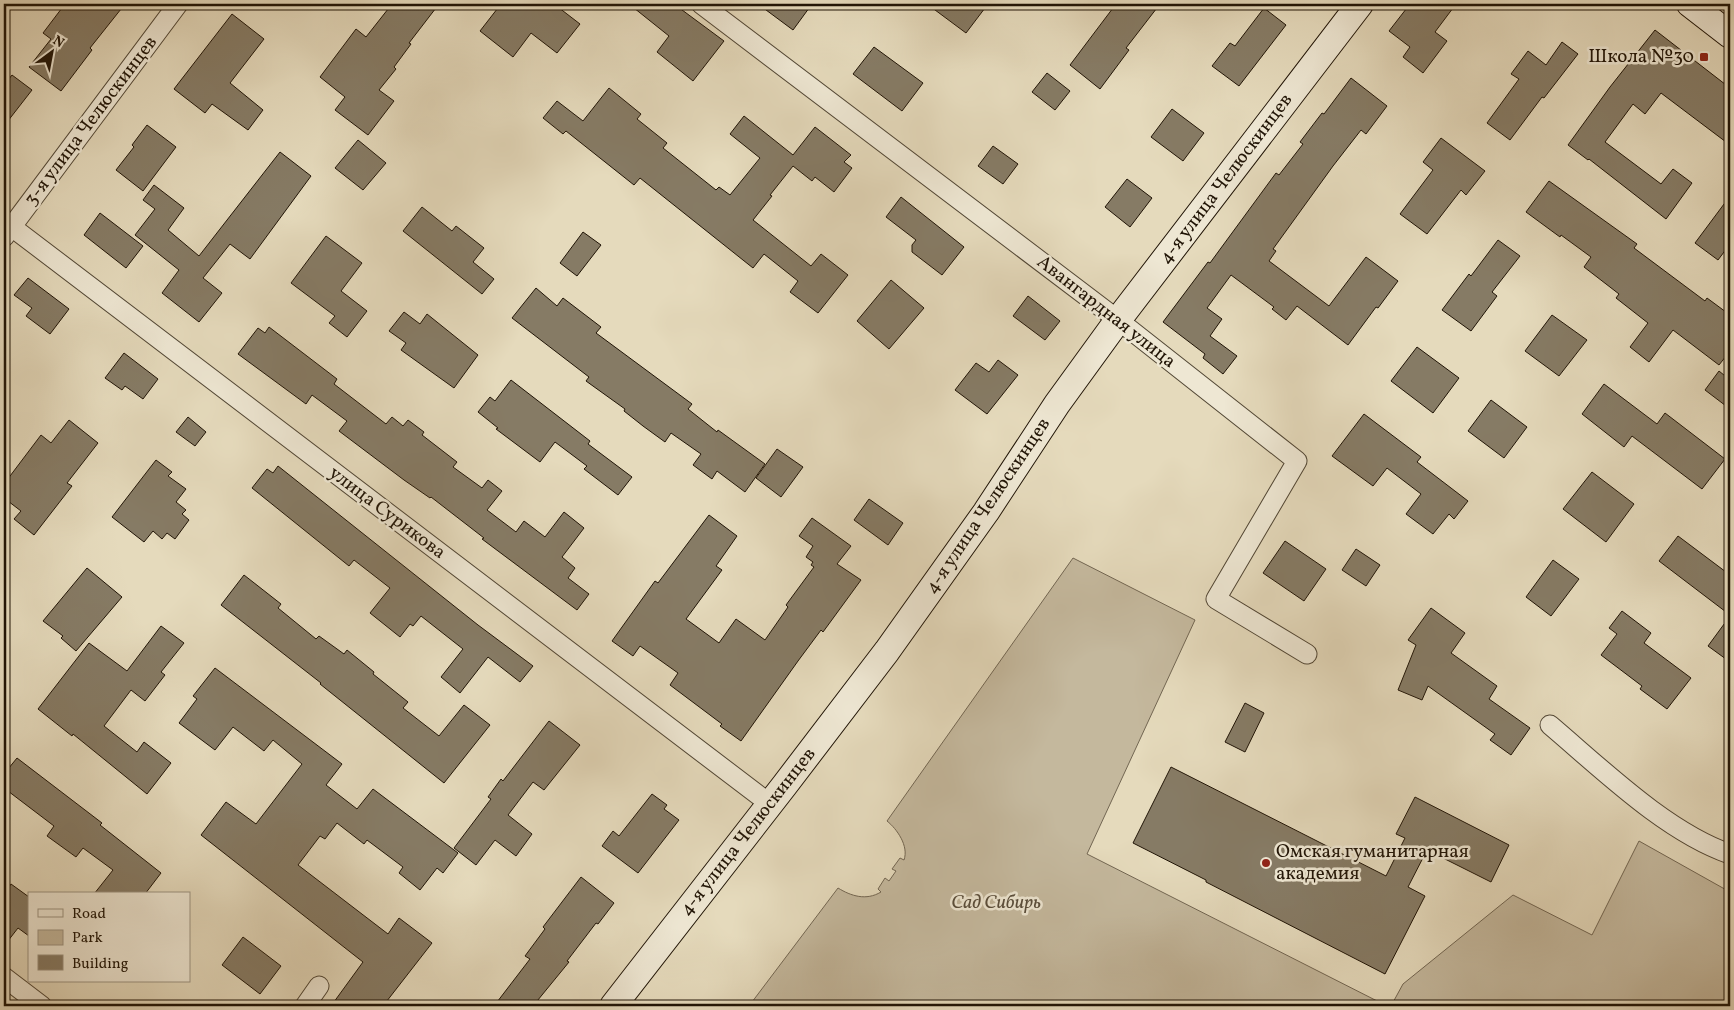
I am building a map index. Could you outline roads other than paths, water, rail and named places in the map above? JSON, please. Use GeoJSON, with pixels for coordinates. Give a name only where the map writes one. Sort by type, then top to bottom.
{"type":"FeatureCollection","features":[{"type":"Feature","properties":{"kind":"main road","name":"4-я улица Челюскинцев"},"geometry":{"type":"LineString","coordinates":[[613,1006],[882,658],[986,512],[1058,404],[1118,320],[1360,4]]}},
{"type":"Feature","properties":{"kind":"main road"},"geometry":{"type":"LineString","coordinates":[[1690,4],[1730,35]]}},
{"type":"Feature","properties":{"kind":"street","name":"3-я улица Челюскинцев"},"geometry":{"type":"LineString","coordinates":[[6,229],[178,4]]}},
{"type":"Feature","properties":{"kind":"street","name":"Авангардная улица"},"geometry":{"type":"LineString","coordinates":[[701,4],[1118,320],[1297,461],[1216,600],[1307,654]]}},
{"type":"Feature","properties":{"kind":"street","name":"улица Сурикова"},"geometry":{"type":"LineString","coordinates":[[6,229],[770,804]]}},
{"type":"Feature","properties":{"kind":"street"},"geometry":{"type":"LineString","coordinates":[[1550,725],[1613,778],[1680,829],[1713,848],[1730,854]]}},
{"type":"Feature","properties":{"kind":"street"},"geometry":{"type":"LineString","coordinates":[[6,983],[42,1006]]}},
{"type":"Feature","properties":{"kind":"street"},"geometry":{"type":"LineString","coordinates":[[305,1006],[319,986]]}},
{"type":"Feature","properties":{"kind":"place","name":"Школа №30"},"geometry":{"type":"Point","coordinates":[1704,57]}},
{"type":"Feature","properties":{"kind":"place","name":"Омская гуманитарная академия"},"geometry":{"type":"Point","coordinates":[1266,863]}},
{"type":"Feature","properties":{"kind":"park label","name":"Сад Сибирь"},"geometry":{"type":"Point","coordinates":[996,903]}}]}
